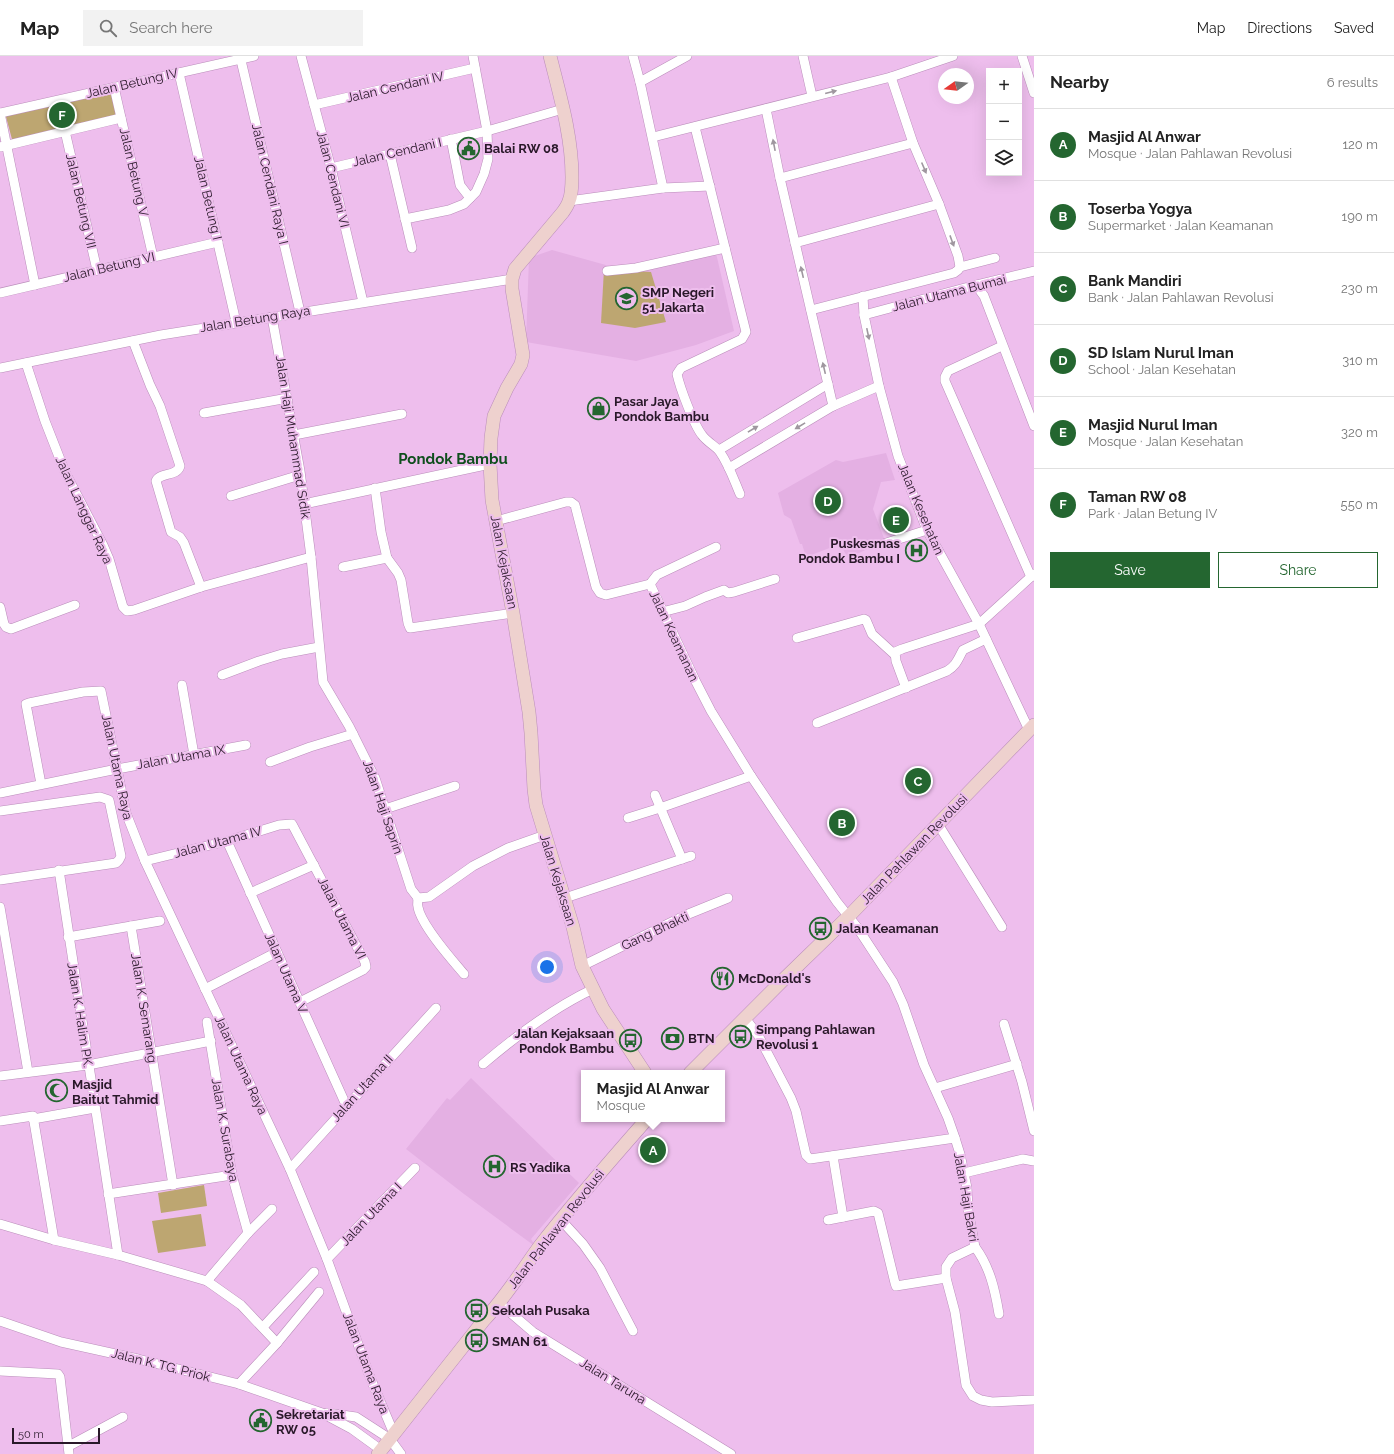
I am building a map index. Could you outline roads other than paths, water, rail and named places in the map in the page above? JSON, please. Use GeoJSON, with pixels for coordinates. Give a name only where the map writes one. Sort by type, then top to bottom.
{"type":"FeatureCollection","features":[{"type":"Feature","properties":{"kind":"street","name":"Jalan Betung IV"},"geometry":{"type":"LineString","coordinates":[[0,113],[179,73],[240,57],[254,56]]}},
{"type":"Feature","properties":{"kind":"street","name":"Jalan Cendani VI"},"geometry":{"type":"LineString","coordinates":[[301,56],[331,168],[363,302]]}},
{"type":"Feature","properties":{"kind":"street"},"geometry":{"type":"LineString","coordinates":[[405,219],[449,210],[464,204],[476,192],[484,174],[488,159],[487,131],[473,56]]}},
{"type":"Feature","properties":{"kind":"street"},"geometry":{"type":"LineString","coordinates":[[512,279],[515,269],[564,212],[569,201],[572,183],[572,161],[563,108],[550,56]]}},
{"type":"Feature","properties":{"kind":"street"},"geometry":{"type":"LineString","coordinates":[[633,56],[653,136],[663,188]]}},
{"type":"Feature","properties":{"kind":"street"},"geometry":{"type":"LineString","coordinates":[[640,82],[687,56]]}},
{"type":"Feature","properties":{"kind":"street"},"geometry":{"type":"LineString","coordinates":[[803,56],[812,96]]}},
{"type":"Feature","properties":{"kind":"street"},"geometry":{"type":"LineString","coordinates":[[653,136],[695,127],[891,77],[953,56]]}},
{"type":"Feature","properties":{"kind":"street"},"geometry":{"type":"LineString","coordinates":[[1022,56],[1034,92]]}},
{"type":"Feature","properties":{"kind":"street","name":"Jalan Cendani Raya I"},"geometry":{"type":"LineString","coordinates":[[240,57],[300,312]]}},
{"type":"Feature","properties":{"kind":"street","name":"Jalan Cendani IV"},"geometry":{"type":"LineString","coordinates":[[314,106],[475,68]]}},
{"type":"Feature","properties":{"kind":"street","name":"Jalan Betung I"},"geometry":{"type":"LineString","coordinates":[[179,73],[236,322]]}},
{"type":"Feature","properties":{"kind":"street"},"geometry":{"type":"LineString","coordinates":[[891,77],[913,143],[939,204],[960,262],[960,267]]}},
{"type":"Feature","properties":{"kind":"street","name":"Jalan Betung V"},"geometry":{"type":"LineString","coordinates":[[114,87],[153,257]]}},
{"type":"Feature","properties":{"kind":"street","name":"Jalan Cendani I"},"geometry":{"type":"LineString","coordinates":[[331,168],[487,131],[563,108]]}},
{"type":"Feature","properties":{"kind":"street"},"geometry":{"type":"LineString","coordinates":[[766,108],[780,178],[833,406]]}},
{"type":"Feature","properties":{"kind":"street"},"geometry":{"type":"LineString","coordinates":[[0,113],[3,146],[35,285]]}},
{"type":"Feature","properties":{"kind":"street"},"geometry":{"type":"LineString","coordinates":[[3,146],[122,118]]}},
{"type":"Feature","properties":{"kind":"street"},"geometry":{"type":"LineString","coordinates":[[695,127],[746,332],[742,339],[681,368],[677,374],[695,423],[701,434],[709,443],[719,450],[729,468],[740,494]]}},
{"type":"Feature","properties":{"kind":"street","name":"Jalan Betung VII"},"geometry":{"type":"LineString","coordinates":[[65,131],[97,270]]}},
{"type":"Feature","properties":{"kind":"street"},"geometry":{"type":"LineString","coordinates":[[451,139],[460,185],[470,198]]}},
{"type":"Feature","properties":{"kind":"street"},"geometry":{"type":"LineString","coordinates":[[780,178],[913,143]]}},
{"type":"Feature","properties":{"kind":"street"},"geometry":{"type":"LineString","coordinates":[[390,154],[412,248]]}},
{"type":"Feature","properties":{"kind":"street"},"geometry":{"type":"LineString","coordinates":[[569,201],[663,188],[710,186]]}},
{"type":"Feature","properties":{"kind":"street"},"geometry":{"type":"LineString","coordinates":[[795,243],[939,204]]}},
{"type":"Feature","properties":{"kind":"street","name":"Jalan Betung VI"},"geometry":{"type":"LineString","coordinates":[[0,293],[218,242]]}},
{"type":"Feature","properties":{"kind":"street"},"geometry":{"type":"LineString","coordinates":[[607,271],[636,268],[725,248]]}},
{"type":"Feature","properties":{"kind":"street"},"geometry":{"type":"LineString","coordinates":[[811,310],[954,273],[960,267],[995,258]]}},
{"type":"Feature","properties":{"kind":"street","name":"Jalan Utama Bumai"},"geometry":{"type":"LineString","coordinates":[[864,315],[976,285],[1034,272]]}},
{"type":"Feature","properties":{"kind":"street","name":"Jalan Betung Raya"},"geometry":{"type":"LineString","coordinates":[[0,368],[236,322],[512,279]]}},
{"type":"Feature","properties":{"kind":"street","name":"Jalan Kejaksaan"},"geometry":{"type":"LineString","coordinates":[[512,279],[512,289],[523,355],[522,364],[507,388],[494,416],[490,464],[492,500],[513,613],[530,719],[534,789],[539,815],[565,898],[582,966],[603,1009],[644,1070]]}},
{"type":"Feature","properties":{"kind":"street"},"geometry":{"type":"LineString","coordinates":[[976,285],[984,296],[1034,426]]}},
{"type":"Feature","properties":{"kind":"street","name":"Jalan Kesehatan"},"geometry":{"type":"LineString","coordinates":[[862,296],[864,315],[879,386],[898,456],[927,530],[979,624],[1032,727]]}},
{"type":"Feature","properties":{"kind":"street","name":"Jalan Haji Muhammad Sidik"},"geometry":{"type":"LineString","coordinates":[[272,317],[288,398],[311,557]]}},
{"type":"Feature","properties":{"kind":"street"},"geometry":{"type":"LineString","coordinates":[[133,341],[160,406],[180,466],[179,470],[176,472],[160,477],[156,481],[171,532],[180,536],[184,543],[201,587]]}},
{"type":"Feature","properties":{"kind":"street"},"geometry":{"type":"LineString","coordinates":[[894,654],[902,649],[979,624],[1032,575],[945,382],[945,376],[948,371],[1002,346]]}},
{"type":"Feature","properties":{"kind":"street","name":"Jalan Langgar Raya"},"geometry":{"type":"LineString","coordinates":[[26,363],[54,445],[78,498],[103,545],[123,607],[127,610],[130,611],[201,587],[311,557]]}},
{"type":"Feature","properties":{"kind":"street"},"geometry":{"type":"LineString","coordinates":[[719,450],[828,384]]}},
{"type":"Feature","properties":{"kind":"street"},"geometry":{"type":"LineString","coordinates":[[729,468],[833,406],[879,386]]}},
{"type":"Feature","properties":{"kind":"street"},"geometry":{"type":"LineString","coordinates":[[204,413],[288,398]]}},
{"type":"Feature","properties":{"kind":"street"},"geometry":{"type":"LineString","coordinates":[[294,435],[402,414]]}},
{"type":"Feature","properties":{"kind":"street"},"geometry":{"type":"LineString","coordinates":[[304,504],[490,464]]}},
{"type":"Feature","properties":{"kind":"street"},"geometry":{"type":"LineString","coordinates":[[231,496],[300,475]]}},
{"type":"Feature","properties":{"kind":"street"},"geometry":{"type":"LineString","coordinates":[[374,488],[387,558],[398,573],[401,580],[408,624],[410,628],[513,613]]}},
{"type":"Feature","properties":{"kind":"street","name":"Jalan Keamanan"},"geometry":{"type":"LineString","coordinates":[[496,521],[566,502],[571,502],[575,505],[596,587],[600,593],[606,595],[650,584],[662,612],[711,711],[751,776],[837,902],[849,916]]}},
{"type":"Feature","properties":{"kind":"street"},"geometry":{"type":"LineString","coordinates":[[880,545],[927,530]]}},
{"type":"Feature","properties":{"kind":"street"},"geometry":{"type":"LineString","coordinates":[[650,584],[657,575],[716,547]]}},
{"type":"Feature","properties":{"kind":"street","name":"Jalan Haji Saprin"},"geometry":{"type":"LineString","coordinates":[[311,557],[323,682],[353,734],[375,778],[411,889],[418,898],[418,907],[423,919],[439,943],[464,974]]}},
{"type":"Feature","properties":{"kind":"street"},"geometry":{"type":"LineString","coordinates":[[343,567],[387,558]]}},
{"type":"Feature","properties":{"kind":"street"},"geometry":{"type":"LineString","coordinates":[[662,612],[685,606],[724,590],[728,593],[734,592],[775,579]]}},
{"type":"Feature","properties":{"kind":"street"},"geometry":{"type":"LineString","coordinates":[[0,607],[4,624],[6,627],[11,629],[75,605]]}},
{"type":"Feature","properties":{"kind":"street"},"geometry":{"type":"LineString","coordinates":[[797,638],[864,619],[866,620],[872,634],[894,654],[906,688]]}},
{"type":"Feature","properties":{"kind":"street"},"geometry":{"type":"LineString","coordinates":[[817,723],[953,668],[963,650],[986,639]]}},
{"type":"Feature","properties":{"kind":"street"},"geometry":{"type":"LineString","coordinates":[[222,675],[282,654],[319,647]]}},
{"type":"Feature","properties":{"kind":"street"},"geometry":{"type":"LineString","coordinates":[[182,685],[194,755]]}},
{"type":"Feature","properties":{"kind":"street","name":"Jalan Utama Raya"},"geometry":{"type":"LineString","coordinates":[[41,784],[26,704],[98,690],[102,693],[126,813],[145,861],[290,1169],[327,1259],[392,1437]]}},
{"type":"Feature","properties":{"kind":"street","name":"Jalan Pahlawan Revolusi"},"geometry":{"type":"LineString","coordinates":[[693,1070],[849,916],[1032,727]]}},
{"type":"Feature","properties":{"kind":"street"},"geometry":{"type":"LineString","coordinates":[[270,762],[310,747],[353,734]]}},
{"type":"Feature","properties":{"kind":"street","name":"Jalan Utama IX"},"geometry":{"type":"LineString","coordinates":[[0,793],[116,769],[246,745]]}},
{"type":"Feature","properties":{"kind":"street"},"geometry":{"type":"LineString","coordinates":[[628,818],[751,776]]}},
{"type":"Feature","properties":{"kind":"street"},"geometry":{"type":"LineString","coordinates":[[385,809],[455,786]]}},
{"type":"Feature","properties":{"kind":"street"},"geometry":{"type":"LineString","coordinates":[[655,795],[682,859]]}},
{"type":"Feature","properties":{"kind":"street"},"geometry":{"type":"LineString","coordinates":[[0,812],[100,797],[109,800],[121,856],[116,863],[59,870],[0,880]]}},
{"type":"Feature","properties":{"kind":"street","name":"Jalan Utama IV"},"geometry":{"type":"LineString","coordinates":[[145,861],[227,841],[280,825],[292,824]]}},
{"type":"Feature","properties":{"kind":"street","name":"Jalan Utama VI"},"geometry":{"type":"LineString","coordinates":[[292,824],[365,962],[366,967],[363,970],[300,1002]]}},
{"type":"Feature","properties":{"kind":"street"},"geometry":{"type":"LineString","coordinates":[[938,824],[1002,927]]}},
{"type":"Feature","properties":{"kind":"street"},"geometry":{"type":"LineString","coordinates":[[418,898],[429,897],[473,866],[508,848],[545,835]]}},
{"type":"Feature","properties":{"kind":"street","name":"Jalan Utama V"},"geometry":{"type":"LineString","coordinates":[[227,841],[346,1105]]}},
{"type":"Feature","properties":{"kind":"street"},"geometry":{"type":"LineString","coordinates":[[565,898],[691,856]]}},
{"type":"Feature","properties":{"kind":"street"},"geometry":{"type":"LineString","coordinates":[[250,893],[314,865]]}},
{"type":"Feature","properties":{"kind":"street","name":"Jalan K. Halim PK."},"geometry":{"type":"LineString","coordinates":[[59,870],[68,937],[118,1255]]}},
{"type":"Feature","properties":{"kind":"street","name":"Gang Bhakti"},"geometry":{"type":"LineString","coordinates":[[582,966],[686,915],[728,898]]}},
{"type":"Feature","properties":{"kind":"street"},"geometry":{"type":"LineString","coordinates":[[0,907],[28,1072]]}},
{"type":"Feature","properties":{"kind":"street","name":"Jalan Haji Bakri"},"geometry":{"type":"LineString","coordinates":[[849,916],[878,957],[903,1004],[924,1064],[948,1118],[964,1173],[968,1210],[975,1248],[952,1258],[946,1266],[946,1278],[955,1312],[966,1385],[973,1396],[981,1400],[992,1402],[1034,1400]]}},
{"type":"Feature","properties":{"kind":"street"},"geometry":{"type":"LineString","coordinates":[[68,937],[160,921]]}},
{"type":"Feature","properties":{"kind":"street","name":"Jalan K. Semarang"},"geometry":{"type":"LineString","coordinates":[[132,926],[173,1185]]}},
{"type":"Feature","properties":{"kind":"street"},"geometry":{"type":"LineString","coordinates":[[205,989],[277,952]]}},
{"type":"Feature","properties":{"kind":"street"},"geometry":{"type":"LineString","coordinates":[[483,1064],[517,1037],[572,1000],[593,989]]}},
{"type":"Feature","properties":{"kind":"street","name":"Jalan Utama II"},"geometry":{"type":"LineString","coordinates":[[290,1169],[346,1105],[436,1008]]}},
{"type":"Feature","properties":{"kind":"street"},"geometry":{"type":"LineString","coordinates":[[746,1018],[755,1031],[791,1098],[796,1111],[808,1157],[810,1159],[955,1138]]}},
{"type":"Feature","properties":{"kind":"street","name":"Jalan K. Surabaya"},"geometry":{"type":"LineString","coordinates":[[207,1022],[232,1175],[247,1234]]}},
{"type":"Feature","properties":{"kind":"street"},"geometry":{"type":"LineString","coordinates":[[1004,1024],[1017,1064],[1029,1092],[1034,1131]]}},
{"type":"Feature","properties":{"kind":"street"},"geometry":{"type":"LineString","coordinates":[[0,1076],[88,1065],[152,1054],[211,1041]]}},
{"type":"Feature","properties":{"kind":"street"},"geometry":{"type":"LineString","coordinates":[[935,1088],[1017,1064]]}},
{"type":"Feature","properties":{"kind":"street"},"geometry":{"type":"LineString","coordinates":[[0,1121],[95,1108]]}},
{"type":"Feature","properties":{"kind":"street"},"geometry":{"type":"LineString","coordinates":[[33,1117],[54,1240]]}},
{"type":"Feature","properties":{"kind":"street","name":"Jalan Pahlawan Revolusi"},"geometry":{"type":"LineString","coordinates":[[379,1452],[499,1303],[539,1247],[644,1122]]}},
{"type":"Feature","properties":{"kind":"street"},"geometry":{"type":"LineString","coordinates":[[833,1156],[843,1217]]}},
{"type":"Feature","properties":{"kind":"street"},"geometry":{"type":"LineString","coordinates":[[964,1173],[1023,1159],[1034,1161]]}},
{"type":"Feature","properties":{"kind":"street","name":"Jalan Utama I"},"geometry":{"type":"LineString","coordinates":[[327,1259],[415,1168]]}},
{"type":"Feature","properties":{"kind":"street"},"geometry":{"type":"LineString","coordinates":[[108,1194],[232,1175]]}},
{"type":"Feature","properties":{"kind":"street"},"geometry":{"type":"LineString","coordinates":[[207,1280],[247,1234],[272,1209]]}},
{"type":"Feature","properties":{"kind":"street"},"geometry":{"type":"LineString","coordinates":[[828,1220],[874,1211],[878,1213],[896,1286],[946,1278]]}},
{"type":"Feature","properties":{"kind":"street"},"geometry":{"type":"LineString","coordinates":[[561,1220],[583,1244],[600,1268],[633,1331]]}},
{"type":"Feature","properties":{"kind":"street"},"geometry":{"type":"LineString","coordinates":[[0,1224],[54,1240],[118,1255],[207,1280],[241,1305],[263,1326],[277,1343]]}},
{"type":"Feature","properties":{"kind":"street"},"geometry":{"type":"LineString","coordinates":[[975,1248],[981,1256],[990,1275],[999,1314]]}},
{"type":"Feature","properties":{"kind":"street"},"geometry":{"type":"LineString","coordinates":[[263,1326],[314,1272]]}},
{"type":"Feature","properties":{"kind":"street"},"geometry":{"type":"LineString","coordinates":[[239,1384],[277,1343],[319,1292]]}},
{"type":"Feature","properties":{"kind":"street","name":"Jalan Taruna"},"geometry":{"type":"LineString","coordinates":[[499,1303],[533,1332],[731,1454]]}},
{"type":"Feature","properties":{"kind":"street","name":"Jalan K. TG. Priok"},"geometry":{"type":"LineString","coordinates":[[0,1320],[61,1342],[239,1384],[322,1413],[352,1429],[379,1452]]}},
{"type":"Feature","properties":{"kind":"street"},"geometry":{"type":"LineString","coordinates":[[0,1370],[58,1374],[60,1377],[69,1450],[123,1417]]}},
{"type":"Feature","properties":{"kind":"street","name":"Jalan K. TG. Priok"},"geometry":{"type":"LineString","coordinates":[[322,1413],[356,1417],[392,1437]]}},
{"type":"Feature","properties":{"kind":"street"},"geometry":{"type":"LineString","coordinates":[[392,1437],[401,1454]]}},
{"type":"Feature","properties":{"kind":"place","name":"Taman RW 08"},"geometry":{"type":"Point","coordinates":[62,115]}},
{"type":"Feature","properties":{"kind":"place","name":"Balai RW 08"},"geometry":{"type":"Point","coordinates":[469,148]}},
{"type":"Feature","properties":{"kind":"place","name":"SMP Negeri 51 Jakarta"},"geometry":{"type":"Point","coordinates":[627,299]}},
{"type":"Feature","properties":{"kind":"place","name":"Pasar Jaya Pondok Bambu"},"geometry":{"type":"Point","coordinates":[599,408]}},
{"type":"Feature","properties":{"kind":"place","name":"SD Islam Nurul Iman"},"geometry":{"type":"Point","coordinates":[828,501]}},
{"type":"Feature","properties":{"kind":"place","name":"Masjid Nurul Iman"},"geometry":{"type":"Point","coordinates":[896,520]}},
{"type":"Feature","properties":{"kind":"place","name":"Puskesmas Pondok Bambu I"},"geometry":{"type":"Point","coordinates":[916,550]}},
{"type":"Feature","properties":{"kind":"place","name":"Bank Mandiri"},"geometry":{"type":"Point","coordinates":[918,781]}},
{"type":"Feature","properties":{"kind":"place","name":"Toserba Yogya"},"geometry":{"type":"Point","coordinates":[842,823]}},
{"type":"Feature","properties":{"kind":"place","name":"Jalan Keamanan"},"geometry":{"type":"Point","coordinates":[821,928]}},
{"type":"Feature","properties":{"kind":"place","name":"McDonald's"},"geometry":{"type":"Point","coordinates":[722,978]}},
{"type":"Feature","properties":{"kind":"place","name":"Simpang Pahlawan Revolusi 1"},"geometry":{"type":"Point","coordinates":[740,1036]}},
{"type":"Feature","properties":{"kind":"place","name":"BTN"},"geometry":{"type":"Point","coordinates":[672,1038]}},
{"type":"Feature","properties":{"kind":"place","name":"Jalan Kejaksaan Pondok Bambu"},"geometry":{"type":"Point","coordinates":[630,1040]}},
{"type":"Feature","properties":{"kind":"place","name":"Masjid Baitut Tahmid"},"geometry":{"type":"Point","coordinates":[57,1091]}},
{"type":"Feature","properties":{"kind":"place","name":"Masjid Al Anwar"},"geometry":{"type":"Point","coordinates":[653,1150]}},
{"type":"Feature","properties":{"kind":"place","name":"RS Yadika"},"geometry":{"type":"Point","coordinates":[495,1167]}},
{"type":"Feature","properties":{"kind":"place","name":"Sekolah Pusaka"},"geometry":{"type":"Point","coordinates":[477,1310]}},
{"type":"Feature","properties":{"kind":"place","name":"SMAN 61"},"geometry":{"type":"Point","coordinates":[477,1341]}},
{"type":"Feature","properties":{"kind":"place","name":"Sekretariat RW 05"},"geometry":{"type":"Point","coordinates":[260,1421]}},
{"type":"Feature","properties":{"kind":"district","name":"Pondok Bambu"},"geometry":{"type":"Point","coordinates":[453,459]}}]}
